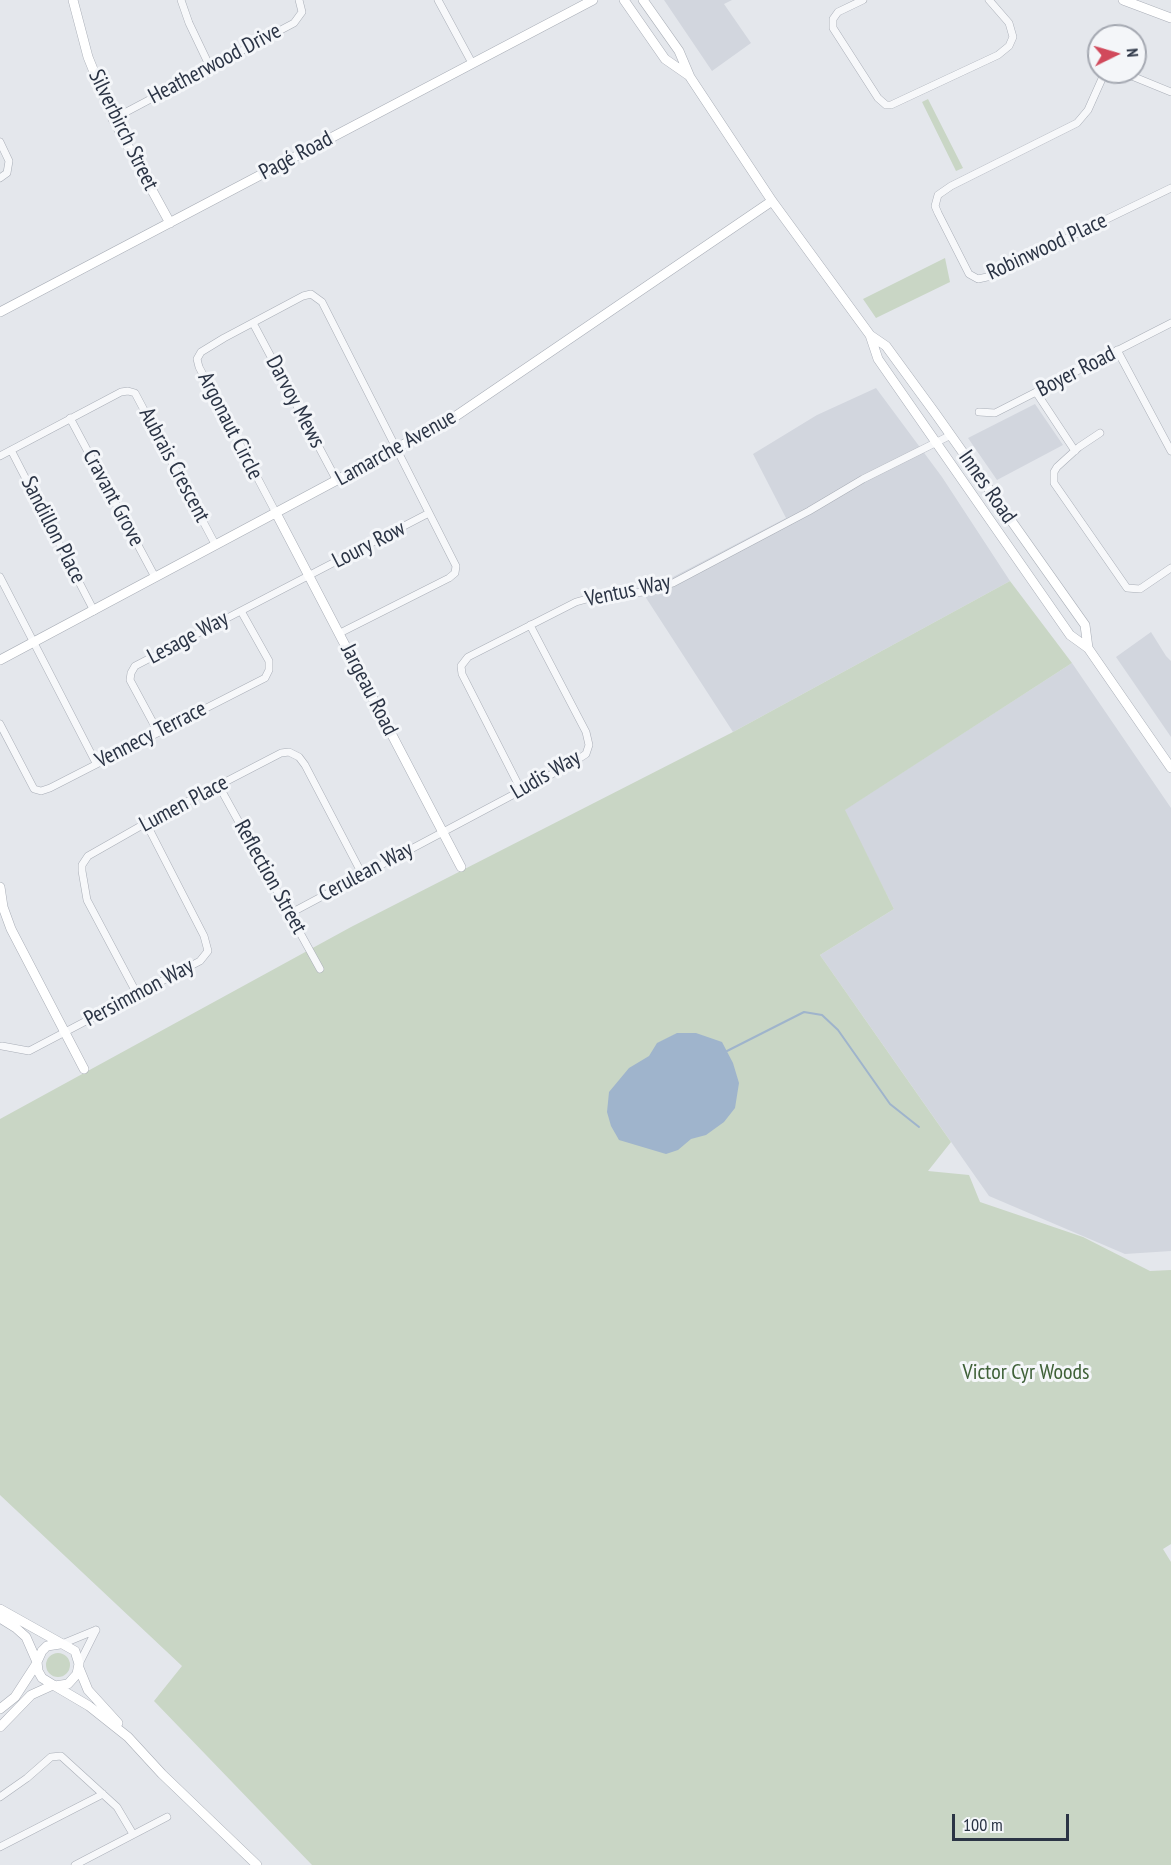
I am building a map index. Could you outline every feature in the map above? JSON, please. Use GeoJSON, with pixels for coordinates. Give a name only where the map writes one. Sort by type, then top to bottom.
{"type":"FeatureCollection","features":[{"type":"Feature","properties":{"kind":"street","name":"Silverbirch Street"},"geometry":{"type":"LineString","coordinates":[[73,0],[88,57],[113,118],[170,223]]}},
{"type":"Feature","properties":{"kind":"street"},"geometry":{"type":"LineString","coordinates":[[182,0],[189,23],[210,67]]}},
{"type":"Feature","properties":{"kind":"street","name":"Heatherwood Drive"},"geometry":{"type":"LineString","coordinates":[[113,118],[294,23],[302,12],[299,0]]}},
{"type":"Feature","properties":{"kind":"street"},"geometry":{"type":"LineString","coordinates":[[438,0],[472,63]]}},
{"type":"Feature","properties":{"kind":"street","name":"Pagé Road"},"geometry":{"type":"LineString","coordinates":[[0,312],[593,0]]}},
{"type":"Feature","properties":{"kind":"street","name":"Innes Road"},"geometry":{"type":"LineString","coordinates":[[624,0],[665,59],[690,77]]}},
{"type":"Feature","properties":{"kind":"street","name":"Innes Road"},"geometry":{"type":"LineString","coordinates":[[643,0],[679,51],[690,77],[772,201],[870,335],[878,359],[1070,634],[1088,648],[1171,768]]}},
{"type":"Feature","properties":{"kind":"street"},"geometry":{"type":"LineString","coordinates":[[863,0],[838,12],[833,19],[833,28],[878,98],[886,105],[891,105],[998,54],[1009,46],[1013,37],[1009,23],[989,0]]}},
{"type":"Feature","properties":{"kind":"street"},"geometry":{"type":"LineString","coordinates":[[1123,0],[1171,18]]}},
{"type":"Feature","properties":{"kind":"street"},"geometry":{"type":"LineString","coordinates":[[1147,82],[1171,92]]}},
{"type":"Feature","properties":{"kind":"street","name":"Robinwood Place"},"geometry":{"type":"LineString","coordinates":[[1100,84],[1088,110],[1077,123],[951,186],[938,195],[935,206],[969,274],[978,279],[987,277],[1171,188]]}},
{"type":"Feature","properties":{"kind":"street"},"geometry":{"type":"LineString","coordinates":[[0,142],[9,161],[7,173],[0,178]]}},
{"type":"Feature","properties":{"kind":"street","name":"Lamarche Avenue"},"geometry":{"type":"LineString","coordinates":[[0,660],[337,481],[468,408],[772,201]]}},
{"type":"Feature","properties":{"kind":"street","name":"Argonaut Circle"},"geometry":{"type":"LineString","coordinates":[[276,513],[199,367],[197,359],[201,352],[303,296],[311,294],[322,302],[396,449]]}},
{"type":"Feature","properties":{"kind":"street","name":"Darvoy Mews"},"geometry":{"type":"LineString","coordinates":[[254,323],[337,481]]}},
{"type":"Feature","properties":{"kind":"street","name":"Boyer Road"},"geometry":{"type":"LineString","coordinates":[[979,412],[995,413],[1171,323]]}},
{"type":"Feature","properties":{"kind":"street","name":"Innes Road"},"geometry":{"type":"LineString","coordinates":[[870,335],[886,346],[1085,625],[1088,648]]}},
{"type":"Feature","properties":{"kind":"street"},"geometry":{"type":"LineString","coordinates":[[1118,350],[1171,450]]}},
{"type":"Feature","properties":{"kind":"street","name":"Aubrais Crescent"},"geometry":{"type":"LineString","coordinates":[[0,456],[128,390],[135,393],[215,544]]}},
{"type":"Feature","properties":{"kind":"street"},"geometry":{"type":"LineString","coordinates":[[1036,392],[1075,451]]}},
{"type":"Feature","properties":{"kind":"street","name":"Cravant Grove"},"geometry":{"type":"LineString","coordinates":[[70,418],[155,577]]}},
{"type":"Feature","properties":{"kind":"street"},"geometry":{"type":"LineString","coordinates":[[1100,433],[1057,467],[1054,472],[1054,483],[1127,588],[1140,589],[1171,568]]}},
{"type":"Feature","properties":{"kind":"street","name":"Ventus Way"},"geometry":{"type":"LineString","coordinates":[[521,790],[465,681],[461,669],[464,662],[473,654],[585,599],[640,593],[673,583],[780,527],[863,479],[951,435]]}},
{"type":"Feature","properties":{"kind":"street"},"geometry":{"type":"LineString","coordinates":[[339,633],[456,573],[453,556],[396,449]]}},
{"type":"Feature","properties":{"kind":"street","name":"Sandillon Place"},"geometry":{"type":"LineString","coordinates":[[11,450],[94,610]]}},
{"type":"Feature","properties":{"kind":"street","name":"Jargeau Road"},"geometry":{"type":"LineString","coordinates":[[276,513],[460,867]]}},
{"type":"Feature","properties":{"kind":"street","name":"Loury Row"},"geometry":{"type":"LineString","coordinates":[[308,576],[429,513]]}},
{"type":"Feature","properties":{"kind":"street"},"geometry":{"type":"LineString","coordinates":[[0,576],[96,763]]}},
{"type":"Feature","properties":{"kind":"street","name":"Lesage Way"},"geometry":{"type":"LineString","coordinates":[[158,732],[130,680],[135,666],[308,576]]}},
{"type":"Feature","properties":{"kind":"street","name":"Vennecy Terrace"},"geometry":{"type":"LineString","coordinates":[[0,724],[34,789],[42,791],[50,788],[265,678],[269,670],[269,661],[241,611]]}},
{"type":"Feature","properties":{"kind":"street","name":"Ludis Way"},"geometry":{"type":"LineString","coordinates":[[443,831],[579,759],[586,754],[589,747],[585,729],[530,625]]}},
{"type":"Feature","properties":{"kind":"street","name":"Lumen Place"},"geometry":{"type":"LineString","coordinates":[[137,994],[87,900],[81,871],[88,856],[146,823],[281,753],[294,753],[305,765],[362,874]]}},
{"type":"Feature","properties":{"kind":"street","name":"Reflection Street"},"geometry":{"type":"LineString","coordinates":[[219,786],[320,969]]}},
{"type":"Feature","properties":{"kind":"street","name":"Persimmon Way"},"geometry":{"type":"LineString","coordinates":[[2,1046],[29,1051],[200,961],[208,951],[204,936],[146,823]]}},
{"type":"Feature","properties":{"kind":"street","name":"Cerulean Way"},"geometry":{"type":"LineString","coordinates":[[289,914],[443,831]]}},
{"type":"Feature","properties":{"kind":"street"},"geometry":{"type":"LineString","coordinates":[[0,887],[3,907],[11,929],[84,1069]]}},
{"type":"Feature","properties":{"kind":"street"},"geometry":{"type":"LineString","coordinates":[[0,1609],[75,1651],[88,1690],[162,1774],[257,1865]]}},
{"type":"Feature","properties":{"kind":"street"},"geometry":{"type":"LineString","coordinates":[[0,1618],[26,1637],[42,1678],[89,1707],[128,1737]]}},
{"type":"Feature","properties":{"kind":"street"},"geometry":{"type":"LineString","coordinates":[[0,1709],[15,1697],[42,1651],[47,1647],[96,1630],[73,1680],[68,1684],[54,1686],[31,1695],[0,1727]]}},
{"type":"Feature","properties":{"kind":"street"},"geometry":{"type":"LineString","coordinates":[[0,1797],[48,1760],[58,1756],[65,1758],[120,1811],[133,1834]]}},
{"type":"Feature","properties":{"kind":"street"},"geometry":{"type":"LineString","coordinates":[[0,1847],[103,1794]]}},
{"type":"Feature","properties":{"kind":"street"},"geometry":{"type":"LineString","coordinates":[[75,1865],[167,1817]]}},
{"type":"Feature","properties":{"kind":"shaded area"},"geometry":{"type":"Polygon","coordinates":[[[664,0],[732,0],[724,4],[751,43],[712,71],[664,0]]]}},
{"type":"Feature","properties":{"kind":"shaded area"},"geometry":{"type":"Polygon","coordinates":[[[876,388],[942,477],[1010,581],[733,732],[639,587],[653,585],[673,577],[786,518],[753,454],[817,415],[876,388]]]}},
{"type":"Feature","properties":{"kind":"shaded area"},"geometry":{"type":"Polygon","coordinates":[[[1035,404],[1063,445],[997,480],[968,438],[1035,404]]]}},
{"type":"Feature","properties":{"kind":"shaded area"},"geometry":{"type":"Polygon","coordinates":[[[1151,632],[1171,661],[1171,737],[1116,657],[1151,632]]]}},
{"type":"Feature","properties":{"kind":"shaded area"},"geometry":{"type":"Polygon","coordinates":[[[1072,663],[1171,808],[1171,1251],[1125,1254],[989,1196],[820,955],[894,909],[844,810],[1072,663]]]}},
{"type":"Feature","properties":{"kind":"green space"},"geometry":{"type":"Polygon","coordinates":[[[928,99],[963,168],[956,171],[922,102],[928,99]]]}},
{"type":"Feature","properties":{"kind":"green space"},"geometry":{"type":"Polygon","coordinates":[[[945,258],[950,282],[876,318],[863,299],[945,258]]]}},
{"type":"Feature","properties":{"kind":"green space","name":"Victor Cyr Woods"},"geometry":{"type":"Polygon","coordinates":[[[1010,581],[1072,663],[845,810],[894,909],[820,955],[951,1142],[928,1171],[969,1175],[980,1202],[1083,1237],[1150,1271],[1171,1270],[1171,1544],[1163,1549],[1171,1562],[1171,1865],[312,1865],[154,1701],[182,1666],[0,1495],[0,1119],[351,927],[733,732],[1010,581]]]}},
{"type":"Feature","properties":{"kind":"green space"},"geometry":{"type":"Polygon","coordinates":[[[58,1653],[66,1657],[70,1665],[66,1673],[58,1677],[50,1673],[46,1665],[50,1657],[58,1653]]]}},
{"type":"Feature","properties":{"kind":"water"},"geometry":{"type":"Polygon","coordinates":[[[677,1033],[696,1033],[722,1042],[733,1063],[739,1083],[735,1108],[724,1122],[706,1135],[691,1139],[678,1150],[666,1154],[619,1140],[611,1126],[607,1112],[609,1092],[629,1068],[649,1056],[657,1043],[677,1033]]]}},
{"type":"Feature","properties":{"kind":"waterway"},"geometry":{"type":"LineString","coordinates":[[727,1051],[804,1012],[822,1015],[838,1030],[890,1104],[919,1127]]}}]}
